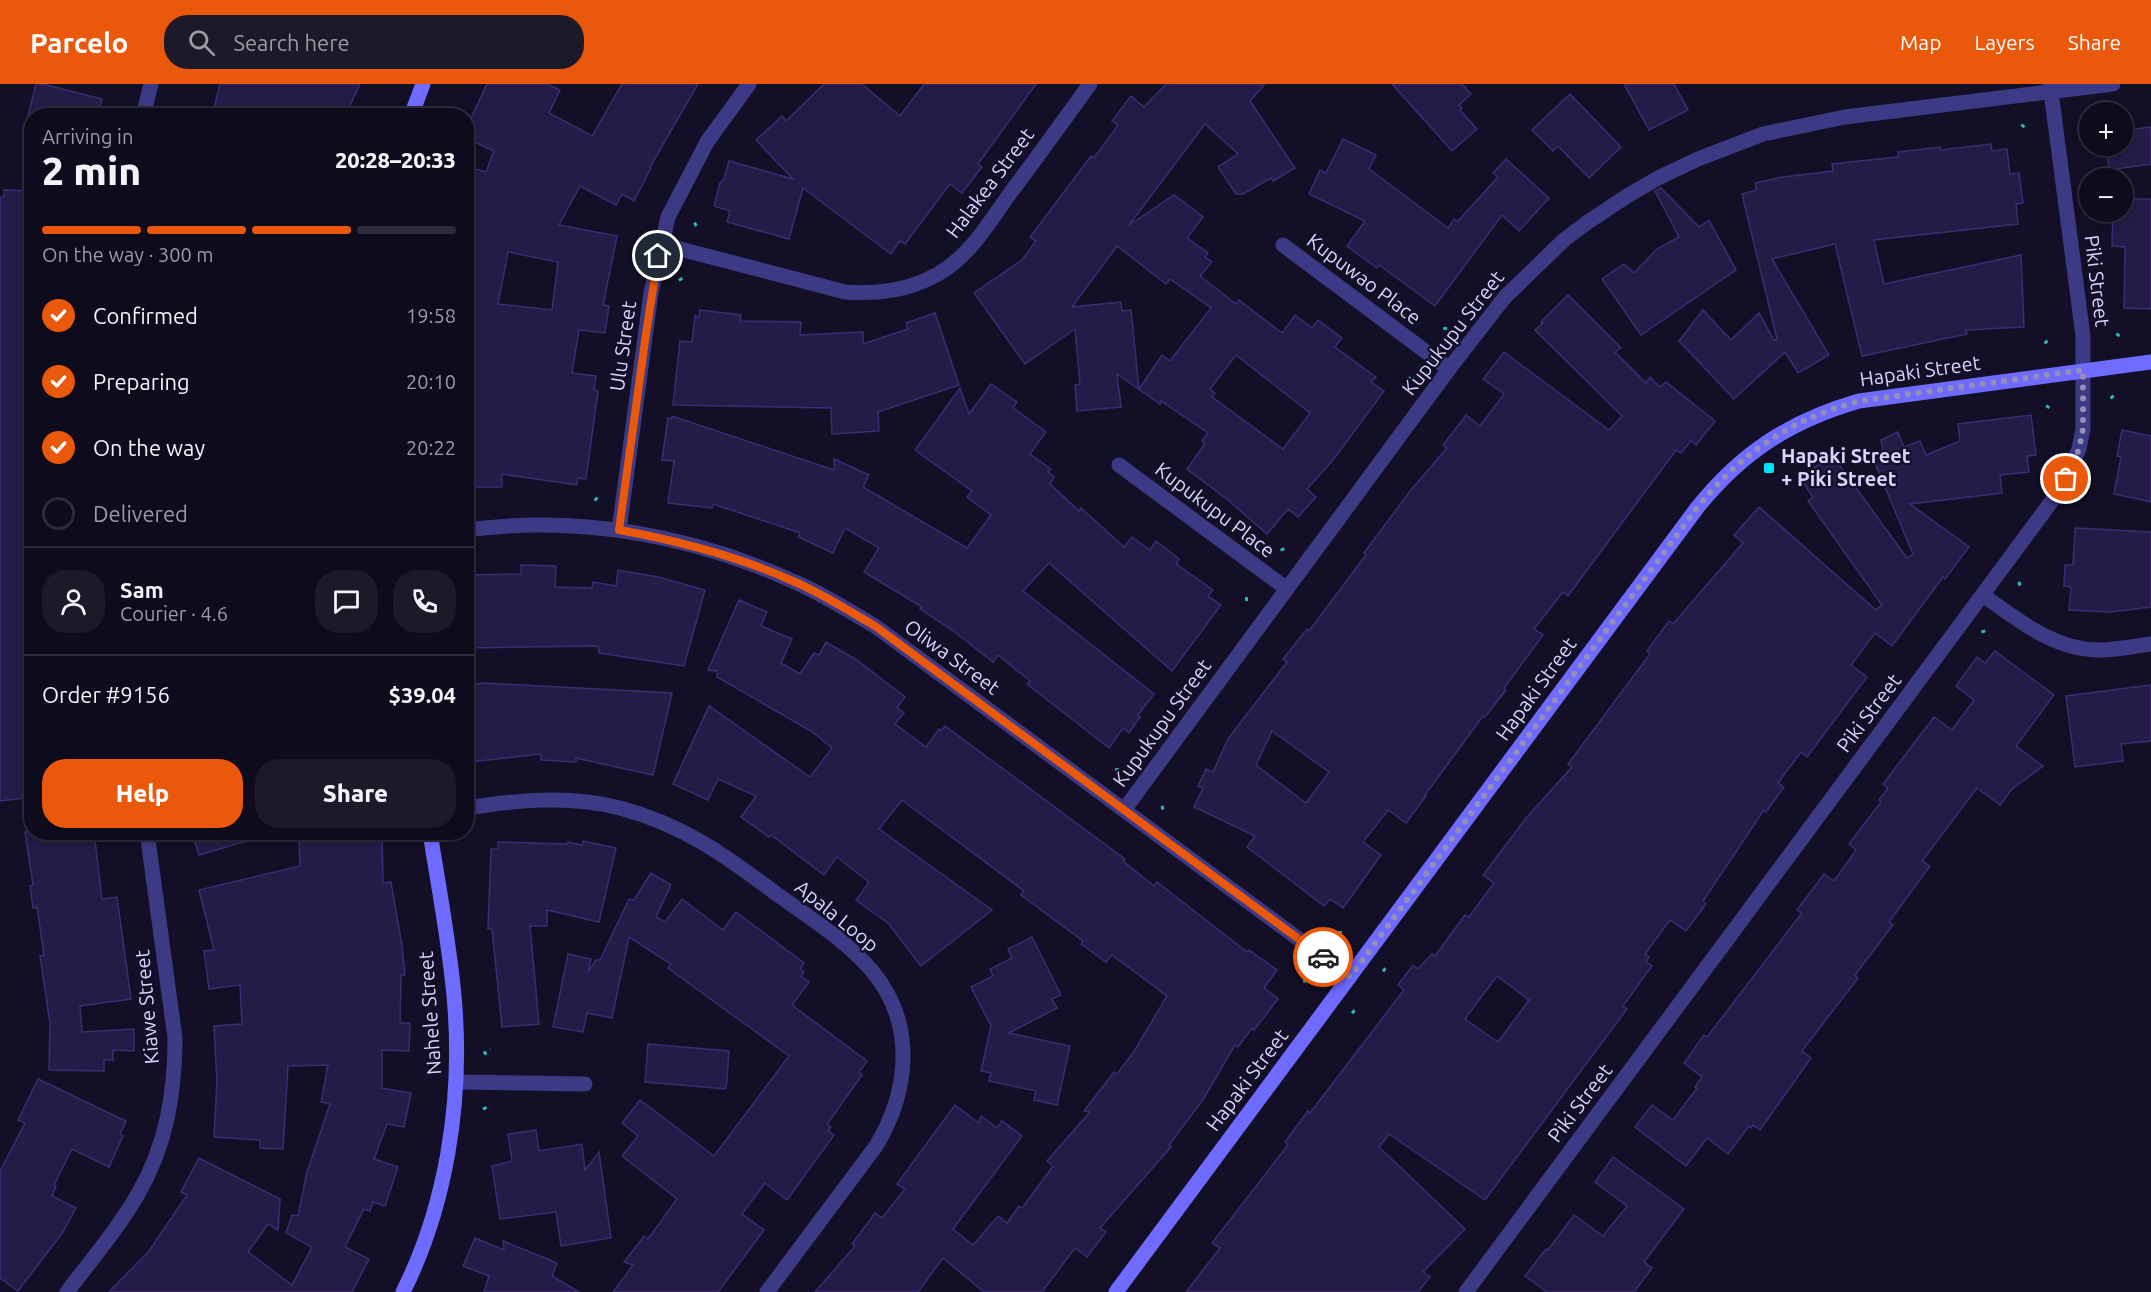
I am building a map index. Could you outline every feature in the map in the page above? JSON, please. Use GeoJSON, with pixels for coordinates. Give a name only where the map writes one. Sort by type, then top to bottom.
{"type":"FeatureCollection","features":[{"type":"Feature","properties":{"kind":"street"},"geometry":{"type":"LineString","coordinates":[[144,108],[151,84]]}},
{"type":"Feature","properties":{"kind":"street"},"geometry":{"type":"LineString","coordinates":[[414,108],[423,84]]}},
{"type":"Feature","properties":{"kind":"street","name":"Ulu Street"},"geometry":{"type":"LineString","coordinates":[[619,530],[651,293],[668,216],[706,142],[749,84]]}},
{"type":"Feature","properties":{"kind":"street","name":"Halakea Street"},"geometry":{"type":"LineString","coordinates":[[661,244],[845,292],[889,292],[914,285],[940,273],[969,248],[1090,84]]}},
{"type":"Feature","properties":{"kind":"street","name":"Kupukupu Street"},"geometry":{"type":"LineString","coordinates":[[1124,810],[1449,369],[1505,297],[1565,239],[1627,196],[1698,159],[1763,134],[1827,120],[2051,88],[2113,84]]}},
{"type":"Feature","properties":{"kind":"street","name":"Piki Street"},"geometry":{"type":"LineString","coordinates":[[1466,1292],[1983,595],[2060,490],[2072,468],[2083,429],[2083,336],[2051,88]]}},
{"type":"Feature","properties":{"kind":"street","name":"Kupuwao Place"},"geometry":{"type":"LineString","coordinates":[[1283,245],[1449,369]]}},
{"type":"Feature","properties":{"kind":"street","name":"Hapaki Street"},"geometry":{"type":"LineString","coordinates":[[1116,1292],[1697,508],[1725,475],[1748,454],[1797,423],[1826,410],[1859,401],[2151,362]]}},
{"type":"Feature","properties":{"kind":"street","name":"Kupukupu Place"},"geometry":{"type":"LineString","coordinates":[[1119,465],[1287,589]]}},
{"type":"Feature","properties":{"kind":"street","name":"Oliwa Street"},"geometry":{"type":"LineString","coordinates":[[474,529],[534,524],[619,530],[713,550],[797,582],[875,626],[1350,977]]}},
{"type":"Feature","properties":{"kind":"street"},"geometry":{"type":"LineString","coordinates":[[1983,595],[2028,628],[2066,644],[2085,649],[2104,650],[2151,644]]}},
{"type":"Feature","properties":{"kind":"street","name":"Apala Loop"},"geometry":{"type":"LineString","coordinates":[[474,807],[521,800],[589,802],[646,816],[688,833],[719,851],[840,940],[873,972],[887,993],[902,1036],[903,1062],[897,1102],[889,1124],[876,1146],[767,1292]]}},
{"type":"Feature","properties":{"kind":"street","name":"Kiawe Street"},"geometry":{"type":"LineString","coordinates":[[67,1292],[126,1214],[142,1187],[161,1141],[172,1100],[175,1071],[174,1030],[148,840]]}},
{"type":"Feature","properties":{"kind":"street","name":"Nahele Street"},"geometry":{"type":"LineString","coordinates":[[403,1292],[421,1250],[436,1204],[448,1147],[456,1082],[455,1008],[431,840]]}},
{"type":"Feature","properties":{"kind":"street"},"geometry":{"type":"LineString","coordinates":[[456,1082],[585,1084]]}},
{"type":"Feature","properties":{"kind":"path"},"geometry":{"type":"LineString","coordinates":[[2022,127],[2026,122]]}},
{"type":"Feature","properties":{"kind":"path"},"geometry":{"type":"LineString","coordinates":[[1445,327],[1446,334]]}},
{"type":"Feature","properties":{"kind":"path"},"geometry":{"type":"LineString","coordinates":[[2117,336],[2121,331]]}},
{"type":"Feature","properties":{"kind":"path"},"geometry":{"type":"LineString","coordinates":[[2045,341],[2049,345]]}},
{"type":"Feature","properties":{"kind":"path"},"geometry":{"type":"LineString","coordinates":[[2111,396],[2115,400]]}},
{"type":"Feature","properties":{"kind":"path"},"geometry":{"type":"LineString","coordinates":[[2047,408],[2050,403]]}},
{"type":"Feature","properties":{"kind":"path"},"geometry":{"type":"LineString","coordinates":[[595,498],[600,503]]}},
{"type":"Feature","properties":{"kind":"path"},"geometry":{"type":"LineString","coordinates":[[1282,548],[1284,554]]}},
{"type":"Feature","properties":{"kind":"path"},"geometry":{"type":"LineString","coordinates":[[2018,584],[2024,583]]}},
{"type":"Feature","properties":{"kind":"path"},"geometry":{"type":"LineString","coordinates":[[1983,630],[1985,637]]}},
{"type":"Feature","properties":{"kind":"path"},"geometry":{"type":"LineString","coordinates":[[1117,768],[1118,775]]}},
{"type":"Feature","properties":{"kind":"path"},"geometry":{"type":"LineString","coordinates":[[1340,931],[1340,938]]}},
{"type":"Feature","properties":{"kind":"path"},"geometry":{"type":"LineString","coordinates":[[1383,969],[1389,973]]}},
{"type":"Feature","properties":{"kind":"path"},"geometry":{"type":"LineString","coordinates":[[1303,981],[1310,980]]}},
{"type":"Feature","properties":{"kind":"path"},"geometry":{"type":"LineString","coordinates":[[1352,1011],[1358,1015]]}},
{"type":"Feature","properties":{"kind":"path"},"geometry":{"type":"LineString","coordinates":[[484,1054],[490,1049]]}},
{"type":"Feature","properties":{"kind":"path"},"geometry":{"type":"LineString","coordinates":[[484,1107],[487,1112]]}},
{"type":"Feature","properties":{"kind":"building"},"geometry":{"type":"Polygon","coordinates":[[[36,84],[102,99],[100,108],[30,108],[36,84]]]}},
{"type":"Feature","properties":{"kind":"building"},"geometry":{"type":"Polygon","coordinates":[[[220,84],[360,84],[349,108],[214,108],[220,84]]]}},
{"type":"Feature","properties":{"kind":"building"},"geometry":{"type":"Polygon","coordinates":[[[487,84],[547,84],[560,90],[549,113],[592,136],[622,84],[698,84],[650,167],[634,201],[622,194],[616,205],[580,186],[559,225],[617,236],[603,305],[609,306],[605,333],[579,330],[572,373],[596,376],[594,390],[598,391],[586,479],[578,478],[577,485],[502,474],[502,487],[474,487],[474,168],[486,172],[494,151],[474,142],[474,112],[487,84]],[[508,252],[498,304],[552,310],[558,262],[508,252]]]}},
{"type":"Feature","properties":{"kind":"building"},"geometry":{"type":"Polygon","coordinates":[[[824,84],[862,84],[900,116],[924,84],[1036,84],[978,164],[982,167],[962,193],[950,184],[905,244],[900,241],[891,254],[803,188],[789,239],[727,222],[730,211],[714,206],[729,161],[793,179],[756,140],[782,116],[786,121],[824,84]]]}},
{"type":"Feature","properties":{"kind":"building"},"geometry":{"type":"Polygon","coordinates":[[[1166,84],[1265,84],[1250,101],[1295,168],[1273,181],[1271,178],[1243,194],[1236,194],[1218,167],[1238,154],[1205,124],[1129,225],[1174,195],[1203,217],[1187,238],[1208,253],[1205,257],[1212,262],[1200,276],[1236,304],[1239,300],[1282,333],[1295,315],[1312,328],[1318,320],[1342,338],[1335,347],[1376,377],[1371,382],[1384,391],[1333,460],[1307,489],[1316,497],[1298,517],[1288,509],[1267,534],[1187,469],[1205,444],[1202,441],[1208,433],[1161,401],[1160,404],[1117,374],[1121,407],[1077,411],[1075,385],[1080,384],[1075,329],[1025,364],[974,293],[1022,260],[1036,241],[1030,237],[1091,156],[1094,158],[1118,125],[1112,121],[1131,96],[1144,107],[1166,84]],[[1117,246],[1072,307],[1121,302],[1122,311],[1131,310],[1139,389],[1162,355],[1170,361],[1211,308],[1170,279],[1166,284],[1117,246]],[[1236,355],[1210,389],[1215,393],[1212,397],[1283,449],[1310,413],[1236,355]]]}},
{"type":"Feature","properties":{"kind":"building"},"geometry":{"type":"Polygon","coordinates":[[[1392,84],[1462,84],[1471,94],[1459,105],[1462,108],[1460,110],[1477,129],[1452,151],[1392,84]]]}},
{"type":"Feature","properties":{"kind":"building"},"geometry":{"type":"Polygon","coordinates":[[[1624,84],[1674,84],[1688,110],[1649,130],[1624,84]]]}},
{"type":"Feature","properties":{"kind":"building"},"geometry":{"type":"Polygon","coordinates":[[[1570,94],[1621,147],[1589,178],[1558,146],[1553,151],[1532,130],[1570,94]]]}},
{"type":"Feature","properties":{"kind":"building"},"geometry":{"type":"Polygon","coordinates":[[[2151,127],[2151,164],[2109,168],[2107,156],[2133,156],[2133,129],[2151,127]]]}},
{"type":"Feature","properties":{"kind":"building"},"geometry":{"type":"Polygon","coordinates":[[[1343,139],[1376,155],[1369,169],[1448,228],[1454,219],[1458,221],[1498,177],[1493,173],[1506,159],[1549,198],[1519,231],[1502,215],[1435,306],[1379,265],[1377,268],[1347,246],[1365,221],[1309,194],[1320,170],[1326,173],[1343,139]]]}},
{"type":"Feature","properties":{"kind":"building"},"geometry":{"type":"Polygon","coordinates":[[[1991,144],[1992,151],[2007,149],[2010,174],[2019,173],[2023,203],[2016,204],[2018,224],[1874,240],[1884,284],[2021,255],[2024,327],[1966,330],[1967,334],[1862,356],[1835,244],[1772,259],[1829,355],[1798,373],[1785,352],[1734,399],[1679,341],[1703,310],[1731,340],[1759,313],[1774,340],[1777,339],[1742,194],[1757,190],[1755,183],[1833,171],[1832,164],[1898,157],[1898,152],[1991,144]]]}},
{"type":"Feature","properties":{"kind":"building"},"geometry":{"type":"Polygon","coordinates":[[[1661,188],[1699,227],[1709,220],[1736,270],[1641,335],[1602,279],[1624,264],[1634,273],[1657,249],[1679,237],[1655,191],[1661,188]]]}},
{"type":"Feature","properties":{"kind":"building"},"geometry":{"type":"Polygon","coordinates":[[[4,190],[24,191],[24,798],[0,801],[0,197],[4,197],[4,190]]]}},
{"type":"Feature","properties":{"kind":"building"},"geometry":{"type":"Polygon","coordinates":[[[2133,199],[2151,199],[2151,309],[2124,308],[2125,247],[2112,246],[2113,222],[2133,222],[2133,199]]]}},
{"type":"Feature","properties":{"kind":"building"},"geometry":{"type":"Polygon","coordinates":[[[1568,295],[1621,348],[1615,352],[1646,383],[1650,377],[1660,387],[1666,382],[1715,421],[1696,445],[1691,441],[1681,453],[1676,450],[1568,596],[1563,592],[1534,629],[1543,635],[1504,688],[1506,690],[1485,717],[1483,716],[1406,823],[1388,810],[1363,842],[1381,855],[1343,908],[1330,899],[1324,906],[1247,847],[1255,836],[1194,807],[1203,788],[1198,786],[1206,769],[1213,772],[1228,739],[1287,662],[1283,659],[1307,629],[1309,631],[1411,490],[1447,448],[1443,445],[1466,415],[1480,426],[1504,394],[1483,379],[1504,352],[1609,430],[1622,416],[1535,330],[1543,323],[1541,322],[1568,295]],[[1272,731],[1256,765],[1306,803],[1329,772],[1272,731]]]}},
{"type":"Feature","properties":{"kind":"building"},"geometry":{"type":"Polygon","coordinates":[[[700,310],[741,315],[740,321],[801,322],[800,335],[863,332],[863,344],[908,329],[906,323],[935,313],[959,385],[878,412],[879,431],[832,434],[831,408],[673,405],[680,341],[692,342],[695,316],[699,317],[700,310]]]}},
{"type":"Feature","properties":{"kind":"building"},"geometry":{"type":"Polygon","coordinates":[[[991,384],[1017,402],[1013,408],[1046,432],[1030,454],[1051,469],[1048,472],[1054,477],[1050,484],[1079,511],[1081,508],[1124,547],[1132,537],[1150,550],[1156,541],[1179,559],[1176,564],[1213,590],[1208,596],[1221,605],[1172,671],[1049,563],[1023,591],[1154,694],[1138,715],[1140,717],[1129,733],[1123,728],[1109,748],[1027,684],[1030,681],[998,655],[993,662],[952,630],[920,609],[922,607],[864,572],[879,548],[845,528],[833,553],[798,537],[800,533],[713,504],[712,508],[668,503],[674,461],[662,460],[668,418],[672,419],[672,416],[834,470],[834,459],[869,475],[863,487],[967,548],[991,515],[967,497],[972,491],[915,450],[960,388],[969,414],[991,384]]]}},
{"type":"Feature","properties":{"kind":"building"},"geometry":{"type":"Polygon","coordinates":[[[2031,415],[2036,455],[2027,456],[2029,472],[2000,475],[2002,493],[1910,504],[1969,547],[1945,579],[1943,577],[1892,646],[1875,633],[1851,665],[1867,677],[1807,757],[1801,752],[1778,783],[1784,787],[1766,812],[1764,810],[1703,901],[1706,904],[1686,931],[1670,920],[1645,954],[1649,957],[1646,962],[1652,966],[1623,1006],[1627,1009],[1485,1200],[1389,1134],[1379,1147],[1465,1229],[1423,1272],[1430,1277],[1418,1292],[1186,1292],[1220,1248],[1212,1243],[1288,1145],[1285,1142],[1308,1111],[1310,1113],[1404,990],[1398,985],[1413,965],[1418,969],[1432,954],[1435,956],[1465,915],[1469,917],[1494,883],[1483,875],[1527,817],[1572,767],[1568,764],[1650,654],[1647,651],[1669,621],[1673,624],[1743,543],[1734,535],[1759,507],[1876,610],[1882,605],[1808,501],[1813,497],[1800,478],[1832,455],[1907,558],[1913,554],[1872,456],[1883,452],[1881,440],[1898,432],[1904,447],[1920,441],[1926,455],[1960,441],[1958,424],[2031,415]],[[1497,976],[1465,1019],[1498,1042],[1529,1000],[1497,976]]]}},
{"type":"Feature","properties":{"kind":"building"},"geometry":{"type":"Polygon","coordinates":[[[2122,430],[2151,436],[2151,502],[2114,494],[2121,457],[2117,456],[2122,430]]]}},
{"type":"Feature","properties":{"kind":"building"},"geometry":{"type":"Polygon","coordinates":[[[2075,528],[2151,532],[2151,607],[2111,612],[2069,610],[2071,587],[2064,586],[2065,565],[2073,565],[2075,528]]]}},
{"type":"Feature","properties":{"kind":"building"},"geometry":{"type":"Polygon","coordinates":[[[521,565],[556,566],[555,587],[592,588],[593,582],[616,586],[618,570],[658,577],[705,590],[684,666],[599,653],[598,646],[474,648],[474,575],[521,574],[521,565]]]}},
{"type":"Feature","properties":{"kind":"building"},"geometry":{"type":"Polygon","coordinates":[[[739,600],[767,612],[761,626],[792,639],[781,663],[800,674],[814,653],[819,655],[826,642],[857,660],[905,697],[897,707],[904,713],[895,724],[926,747],[939,729],[941,731],[945,726],[1125,859],[1123,861],[1154,886],[1157,882],[1247,952],[1249,950],[1277,970],[1264,988],[1278,999],[1254,1030],[1252,1028],[1238,1047],[1235,1045],[1204,1098],[1169,1145],[1171,1147],[1100,1228],[1106,1232],[1087,1257],[1075,1248],[1042,1292],[984,1292],[943,1258],[918,1292],[815,1292],[855,1246],[852,1244],[875,1213],[882,1218],[905,1189],[897,1184],[955,1105],[979,1123],[981,1116],[997,1128],[1002,1121],[1022,1136],[953,1229],[973,1245],[998,1216],[1007,1223],[1019,1206],[1022,1208],[1053,1166],[1047,1161],[1090,1112],[1084,1111],[1114,1072],[1117,1074],[1133,1053],[1167,996],[1112,955],[1106,962],[1081,944],[1083,941],[1021,895],[1024,891],[902,800],[879,829],[992,910],[921,966],[888,923],[856,900],[869,882],[837,857],[824,875],[771,835],[769,837],[741,817],[756,796],[718,779],[708,800],[673,784],[709,706],[810,777],[832,748],[811,731],[717,677],[717,671],[708,670],[739,600]]]}},
{"type":"Feature","properties":{"kind":"building"},"geometry":{"type":"Polygon","coordinates":[[[1995,651],[2054,695],[2016,746],[2043,766],[2011,790],[2000,805],[1977,788],[1922,861],[1930,866],[1889,922],[1893,925],[1855,975],[1858,978],[1802,1051],[1811,1058],[1760,1130],[1753,1125],[1751,1128],[1749,1126],[1728,1154],[1707,1138],[1686,1166],[1635,1127],[1652,1105],[1673,1120],[1697,1088],[1695,1087],[1702,1077],[1684,1063],[1704,1035],[1707,1037],[1802,913],[1797,910],[1824,874],[1834,881],[1856,850],[1849,844],[1881,802],[1879,800],[1888,788],[1883,784],[1934,717],[1952,730],[1974,700],[1956,686],[1977,657],[1985,663],[1995,651]]]}},
{"type":"Feature","properties":{"kind":"building"},"geometry":{"type":"Polygon","coordinates":[[[474,684],[672,693],[653,775],[576,758],[576,762],[541,760],[541,754],[474,762],[474,684]]]}},
{"type":"Feature","properties":{"kind":"building"},"geometry":{"type":"Polygon","coordinates":[[[2151,685],[2151,741],[2121,744],[2123,761],[2075,767],[2066,696],[2151,685]]]}},
{"type":"Feature","properties":{"kind":"building"},"geometry":{"type":"Polygon","coordinates":[[[26,840],[95,840],[102,899],[117,897],[131,999],[80,1006],[82,1032],[134,1029],[134,1051],[113,1050],[113,1060],[104,1060],[104,1071],[49,1070],[50,1023],[40,956],[44,955],[37,907],[33,908],[30,886],[33,885],[26,840]]]}},
{"type":"Feature","properties":{"kind":"building"},"geometry":{"type":"Polygon","coordinates":[[[194,840],[250,840],[199,855],[194,840]]]}},
{"type":"Feature","properties":{"kind":"building"},"geometry":{"type":"Polygon","coordinates":[[[299,840],[382,840],[383,883],[391,882],[405,975],[401,975],[400,1023],[410,1023],[409,1051],[382,1050],[382,1088],[411,1093],[404,1127],[387,1124],[374,1159],[398,1167],[385,1206],[373,1202],[370,1211],[364,1209],[345,1247],[369,1259],[352,1292],[109,1292],[149,1251],[187,1195],[181,1192],[199,1158],[280,1199],[278,1230],[268,1224],[248,1252],[292,1285],[312,1247],[286,1233],[292,1215],[298,1216],[307,1172],[330,1104],[321,1102],[328,1065],[288,1066],[283,1149],[260,1148],[260,1140],[214,1137],[217,1080],[214,1026],[242,1024],[240,985],[209,989],[204,951],[214,950],[199,890],[300,866],[299,840]]]}},
{"type":"Feature","properties":{"kind":"building"},"geometry":{"type":"Polygon","coordinates":[[[583,841],[616,848],[599,922],[547,910],[547,926],[530,926],[539,1024],[502,1027],[492,929],[488,929],[491,849],[498,849],[498,842],[567,844],[568,842],[582,845],[583,841]]]}},
{"type":"Feature","properties":{"kind":"building"},"geometry":{"type":"Polygon","coordinates":[[[651,873],[671,885],[656,917],[665,922],[682,899],[723,930],[736,912],[804,963],[800,969],[804,972],[801,976],[809,982],[792,1005],[867,1061],[859,1072],[862,1075],[827,1124],[831,1127],[828,1131],[834,1135],[787,1200],[765,1183],[742,1214],[764,1230],[718,1292],[613,1292],[633,1265],[624,1262],[644,1236],[648,1239],[677,1199],[622,1156],[638,1136],[622,1123],[640,1100],[714,1156],[789,1056],[668,968],[671,964],[629,937],[612,1018],[587,1013],[583,1032],[553,1027],[568,954],[591,959],[588,972],[596,960],[600,960],[629,899],[634,900],[651,873]]]}},
{"type":"Feature","properties":{"kind":"building"},"geometry":{"type":"Polygon","coordinates":[[[1032,937],[1061,995],[1052,999],[1057,1008],[1009,1033],[1070,1046],[1057,1105],[1034,1100],[1036,1091],[989,1081],[991,1073],[981,1071],[991,1026],[971,987],[993,976],[990,969],[1012,958],[1008,949],[1032,937]]]}},
{"type":"Feature","properties":{"kind":"building"},"geometry":{"type":"Polygon","coordinates":[[[648,1044],[729,1051],[726,1089],[645,1082],[648,1044]]]}},
{"type":"Feature","properties":{"kind":"building"},"geometry":{"type":"Polygon","coordinates":[[[38,1079],[126,1121],[120,1134],[123,1136],[109,1167],[72,1149],[54,1185],[56,1186],[52,1196],[76,1208],[63,1232],[18,1291],[0,1278],[0,1171],[25,1123],[18,1120],[38,1079]]]}},
{"type":"Feature","properties":{"kind":"building"},"geometry":{"type":"Polygon","coordinates":[[[536,1130],[539,1151],[582,1144],[585,1170],[599,1152],[611,1238],[561,1246],[556,1212],[500,1219],[492,1166],[512,1161],[508,1134],[536,1130]]]}},
{"type":"Feature","properties":{"kind":"building"},"geometry":{"type":"Polygon","coordinates":[[[1613,1157],[1684,1209],[1644,1262],[1652,1268],[1634,1292],[1547,1292],[1525,1276],[1574,1215],[1603,1236],[1627,1206],[1595,1182],[1613,1157]]]}},
{"type":"Feature","properties":{"kind":"building"},"geometry":{"type":"Polygon","coordinates":[[[475,1238],[504,1250],[503,1241],[557,1263],[552,1276],[579,1292],[484,1292],[489,1276],[463,1266],[475,1238]]]}},
{"type":"Feature","properties":{"kind":"way so far"},"geometry":{"type":"LineString","coordinates":[[1323,957],[1350,977],[1712,488],[1748,454],[1770,439],[1826,410],[1859,401],[2083,370],[2083,429],[2079,449],[2066,479]]}},
{"type":"Feature","properties":{"kind":"place","name":"Hapaki Street + Piki Street"},"geometry":{"type":"Point","coordinates":[1769,468]}},
{"type":"Feature","properties":{"kind":"route"},"geometry":{"type":"LineString","coordinates":[[658,256],[619,530],[713,550],[754,565],[797,582],[875,626],[1323,957]]}}]}
